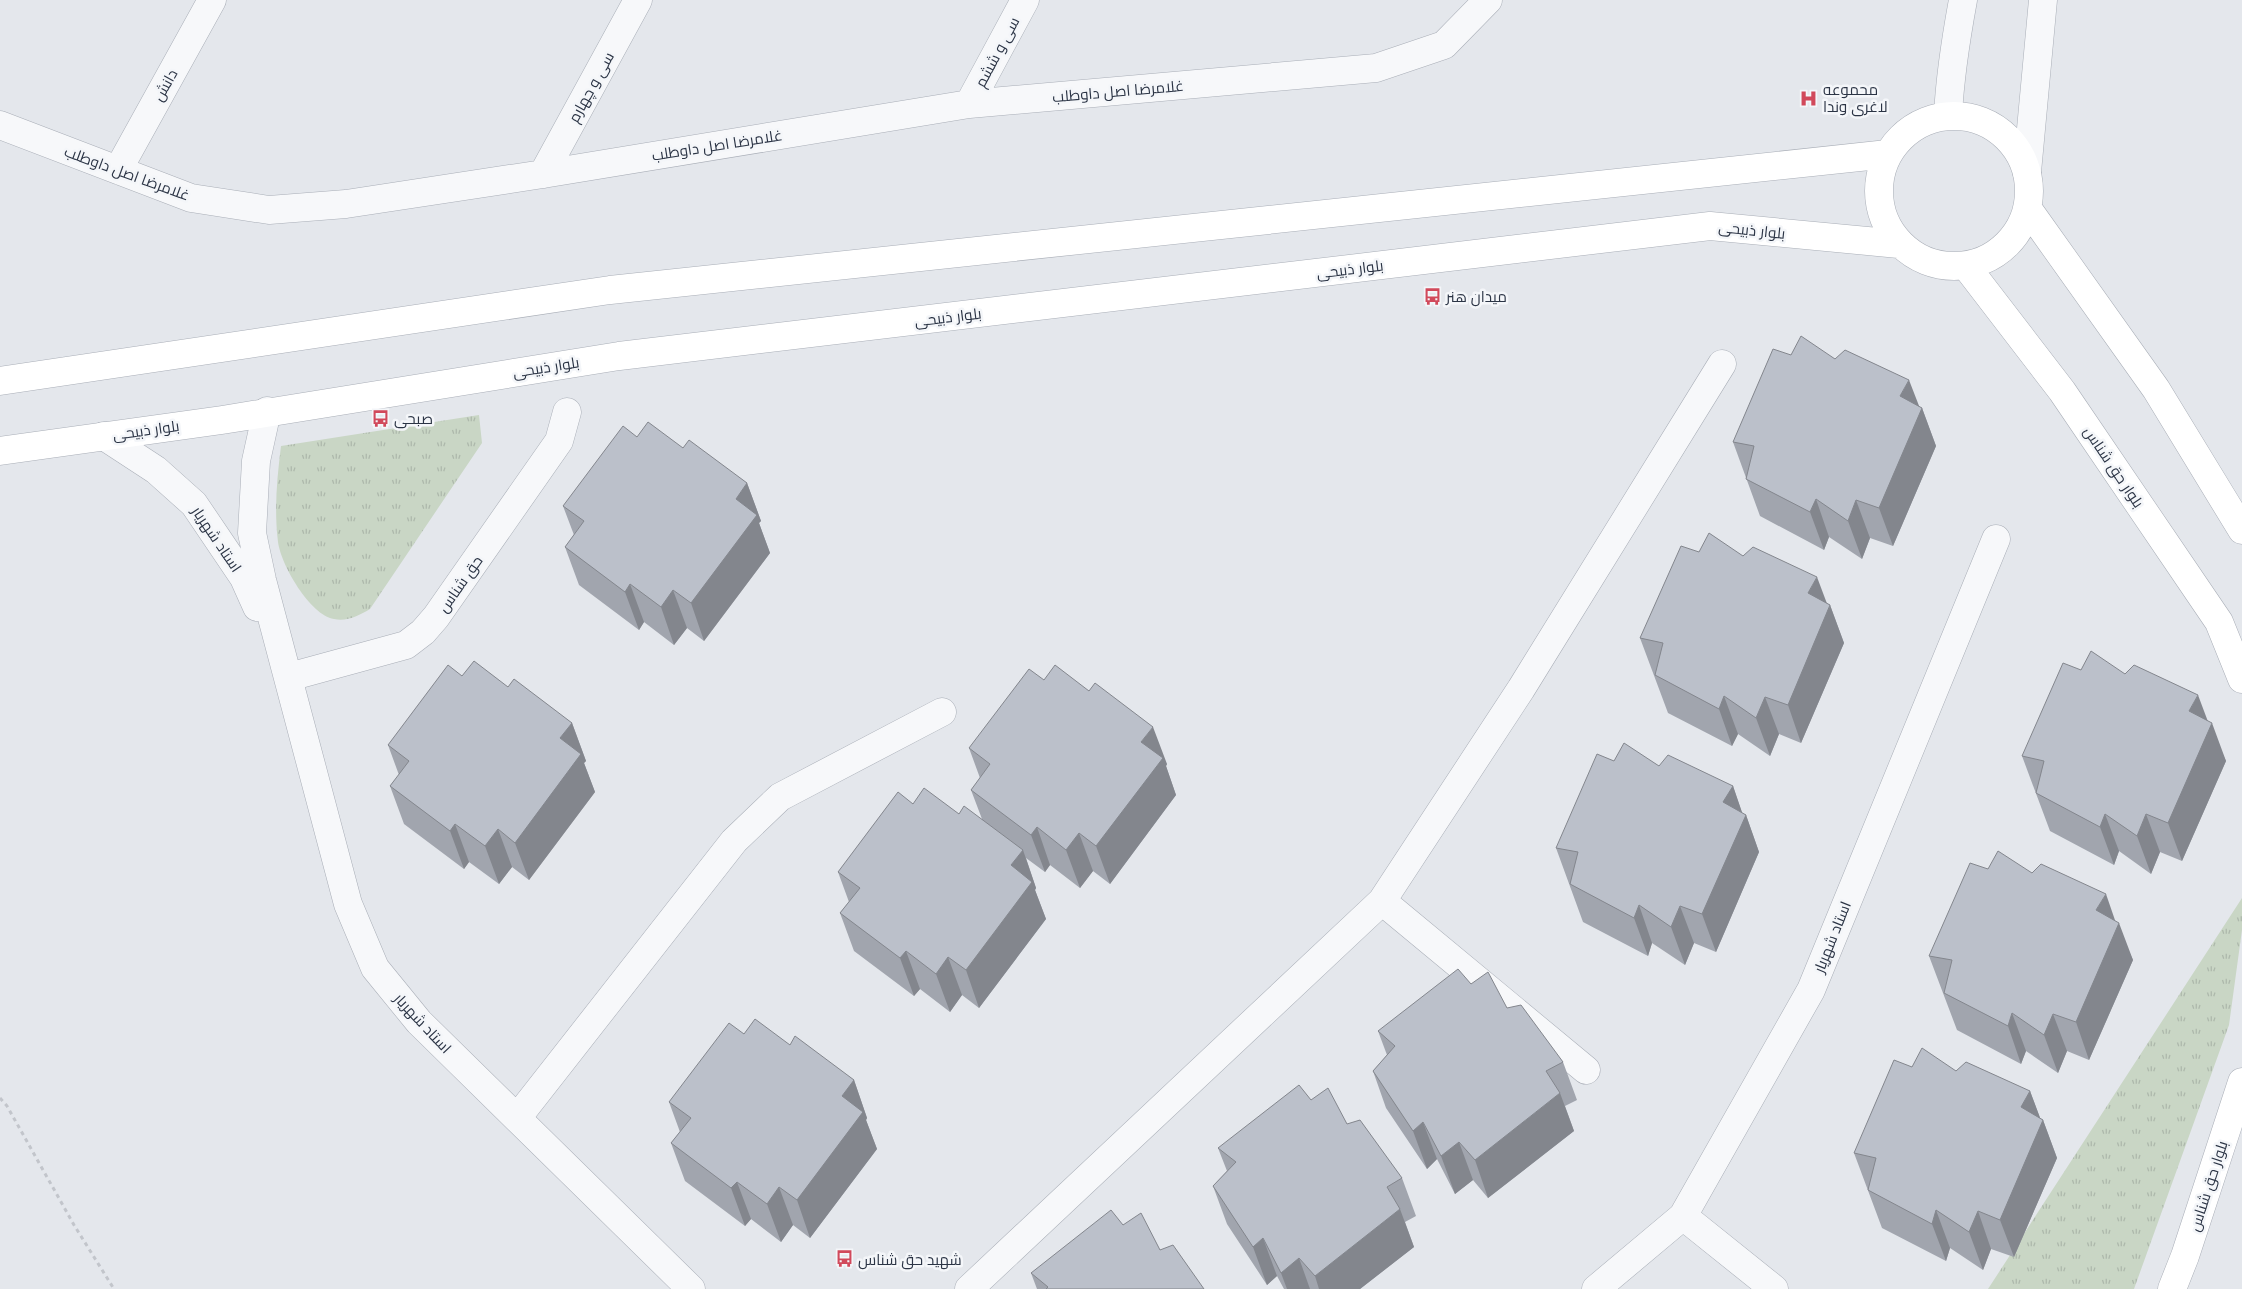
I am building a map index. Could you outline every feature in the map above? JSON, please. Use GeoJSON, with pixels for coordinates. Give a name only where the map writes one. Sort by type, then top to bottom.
{"type":"FeatureCollection","features":[{"type":"Feature","properties":{"kind":"main road"},"geometry":{"type":"LineString","coordinates":[[1948,115],[1982,120],[2011,141],[2027,172],[2030,191],[2028,209],[2015,236],[1994,256],[1966,266],[1942,266],[1918,259],[1899,244],[1882,216],[1878,185],[1888,154],[1903,135],[1924,121],[1948,115]]}},
{"type":"Feature","properties":{"kind":"main road"},"geometry":{"type":"LineString","coordinates":[[0,382],[610,290],[1888,154]]}},
{"type":"Feature","properties":{"kind":"main road"},"geometry":{"type":"LineString","coordinates":[[2028,209],[2156,389],[2242,530]]}},
{"type":"Feature","properties":{"kind":"main road","name":"بلوار ذبیحی"},"geometry":{"type":"LineString","coordinates":[[0,450],[104,436],[619,356],[1710,226],[1899,244]]}},
{"type":"Feature","properties":{"kind":"main road","name":"بلوار حق شناس"},"geometry":{"type":"LineString","coordinates":[[1966,266],[2062,391],[2220,622],[2242,679]]}},
{"type":"Feature","properties":{"kind":"main road","name":"بلوار حق شناس"},"geometry":{"type":"LineString","coordinates":[[2172,1289],[2185,1256],[2242,1082]]}},
{"type":"Feature","properties":{"kind":"street","name":"دانش"},"geometry":{"type":"LineString","coordinates":[[118,170],[212,0]]}},
{"type":"Feature","properties":{"kind":"street","name":"سی و چهارم"},"geometry":{"type":"LineString","coordinates":[[544,174],[638,0]]}},
{"type":"Feature","properties":{"kind":"street","name":"سی و ششم"},"geometry":{"type":"LineString","coordinates":[[969,104],[1026,0]]}},
{"type":"Feature","properties":{"kind":"street","name":"غلامرضا اصل داوطلب"},"geometry":{"type":"LineString","coordinates":[[0,125],[191,198],[268,210],[346,204],[544,174],[969,104],[1376,68],[1444,45],[1488,0]]}},
{"type":"Feature","properties":{"kind":"street"},"geometry":{"type":"LineString","coordinates":[[1948,115],[1950,73],[1963,0]]}},
{"type":"Feature","properties":{"kind":"street"},"geometry":{"type":"LineString","coordinates":[[2027,172],[2043,0]]}},
{"type":"Feature","properties":{"kind":"street"},"geometry":{"type":"LineString","coordinates":[[969,1289],[1382,901],[1521,689],[1722,364]]}},
{"type":"Feature","properties":{"kind":"street","name":"استاد شهریار"},"geometry":{"type":"LineString","coordinates":[[267,411],[256,461],[252,533],[262,580],[348,904],[375,968],[418,1022],[691,1289]]}},
{"type":"Feature","properties":{"kind":"street","name":"حق شناس"},"geometry":{"type":"LineString","coordinates":[[289,677],[406,645],[424,632],[559,441],[567,412]]}},
{"type":"Feature","properties":{"kind":"street","name":"استاد شهریار"},"geometry":{"type":"LineString","coordinates":[[104,436],[156,470],[194,504],[244,578],[289,677]]}},
{"type":"Feature","properties":{"kind":"street","name":"استاد شهریار"},"geometry":{"type":"LineString","coordinates":[[1596,1289],[1683,1216],[1811,990],[1996,539]]}},
{"type":"Feature","properties":{"kind":"street"},"geometry":{"type":"LineString","coordinates":[[517,1118],[734,841],[757,818],[780,797],[942,712]]}},
{"type":"Feature","properties":{"kind":"street"},"geometry":{"type":"LineString","coordinates":[[1382,901],[1586,1070]]}},
{"type":"Feature","properties":{"kind":"street"},"geometry":{"type":"LineString","coordinates":[[1683,1216],[1774,1289]]}},
{"type":"Feature","properties":{"kind":"path"},"geometry":{"type":"LineString","coordinates":[[0,1098],[7,1106],[74,1225],[114,1289]]}},
{"type":"Feature","properties":{"kind":"green space"},"geometry":{"type":"Polygon","coordinates":[[[479,415],[482,443],[370,609],[362,614],[339,620],[325,615],[316,609],[298,588],[280,552],[276,518],[276,494],[281,446],[479,415]]]}},
{"type":"Feature","properties":{"kind":"green space"},"geometry":{"type":"Polygon","coordinates":[[[2242,898],[2242,930],[2229,1025],[2134,1289],[1988,1289],[2242,898]]]}},
{"type":"Feature","properties":{"kind":"building"},"geometry":{"type":"Polygon","coordinates":[[[1801,336],[1835,359],[1845,350],[1909,380],[1900,396],[1922,408],[1879,508],[1856,500],[1848,521],[1816,499],[1810,512],[1746,479],[1754,446],[1733,442],[1773,349],[1791,355],[1801,336]]]}},
{"type":"Feature","properties":{"kind":"building"},"geometry":{"type":"Polygon","coordinates":[[[648,422],[683,448],[689,440],[747,483],[736,499],[757,515],[691,603],[673,590],[661,607],[630,584],[625,592],[565,547],[584,521],[563,506],[623,426],[637,437],[648,422]]]}},
{"type":"Feature","properties":{"kind":"building"},"geometry":{"type":"Polygon","coordinates":[[[1709,533],[1743,556],[1753,547],[1817,577],[1808,593],[1830,605],[1788,705],[1765,697],[1756,718],[1724,696],[1719,709],[1655,675],[1663,643],[1640,638],[1681,546],[1699,552],[1709,533]]]}},
{"type":"Feature","properties":{"kind":"building"},"geometry":{"type":"Polygon","coordinates":[[[2091,651],[2125,674],[2134,665],[2198,695],[2189,711],[2212,723],[2168,823],[2146,814],[2137,836],[2105,814],[2100,827],[2036,793],[2044,761],[2022,756],[2063,663],[2081,670],[2091,651]]]}},
{"type":"Feature","properties":{"kind":"building"},"geometry":{"type":"Polygon","coordinates":[[[474,661],[508,687],[514,679],[572,723],[560,738],[581,754],[515,843],[498,829],[485,846],[455,824],[450,831],[390,786],[409,761],[388,745],[448,665],[462,676],[474,661]]]}},
{"type":"Feature","properties":{"kind":"building"},"geometry":{"type":"Polygon","coordinates":[[[1055,665],[1089,691],[1095,683],[1153,727],[1141,742],[1163,758],[1096,846],[1079,833],[1066,850],[1037,827],[1031,835],[971,790],[990,764],[969,748],[1029,669],[1044,680],[1055,665]]]}},
{"type":"Feature","properties":{"kind":"building"},"geometry":{"type":"Polygon","coordinates":[[[1624,743],[1659,766],[1668,755],[1733,786],[1723,802],[1746,815],[1702,914],[1680,906],[1671,927],[1639,905],[1634,918],[1570,884],[1578,852],[1556,848],[1597,754],[1614,761],[1624,743]]]}},
{"type":"Feature","properties":{"kind":"building"},"geometry":{"type":"Polygon","coordinates":[[[924,788],[959,814],[964,806],[1023,850],[1011,865],[1032,882],[966,970],[948,957],[936,974],[906,951],[900,958],[840,913],[860,888],[838,872],[898,792],[913,804],[924,788]]]}},
{"type":"Feature","properties":{"kind":"building"},"geometry":{"type":"Polygon","coordinates":[[[1998,851],[2032,873],[2041,864],[2106,894],[2096,910],[2119,923],[2076,1022],[2053,1014],[2044,1035],[2012,1013],[2008,1026],[1944,993],[1952,960],[1929,956],[1970,863],[1988,869],[1998,851]]]}},
{"type":"Feature","properties":{"kind":"building"},"geometry":{"type":"Polygon","coordinates":[[[1458,969],[1471,984],[1488,972],[1507,1008],[1521,1005],[1563,1062],[1546,1071],[1560,1093],[1475,1160],[1459,1142],[1441,1156],[1423,1122],[1413,1131],[1373,1071],[1395,1046],[1378,1031],[1458,969]]]}},
{"type":"Feature","properties":{"kind":"building"},"geometry":{"type":"Polygon","coordinates":[[[755,1019],[790,1045],[795,1036],[854,1080],[842,1096],[863,1112],[797,1200],[779,1187],[767,1204],[737,1182],[731,1188],[671,1143],[691,1118],[669,1102],[729,1023],[744,1034],[755,1019]]]}},
{"type":"Feature","properties":{"kind":"building"},"geometry":{"type":"Polygon","coordinates":[[[1922,1048],[1956,1071],[1966,1062],[2030,1091],[2021,1107],[2043,1120],[2000,1220],[1978,1211],[1969,1232],[1936,1210],[1932,1224],[1868,1190],[1876,1158],[1854,1153],[1894,1060],[1912,1067],[1922,1048]]]}},
{"type":"Feature","properties":{"kind":"building"},"geometry":{"type":"Polygon","coordinates":[[[1299,1085],[1311,1100],[1328,1088],[1347,1124],[1360,1120],[1402,1178],[1387,1187],[1400,1209],[1315,1276],[1299,1258],[1281,1273],[1263,1238],[1253,1247],[1213,1186],[1236,1162],[1218,1148],[1299,1085]]]}},
{"type":"Feature","properties":{"kind":"building"},"geometry":{"type":"Polygon","coordinates":[[[1111,1210],[1123,1225],[1141,1213],[1160,1250],[1173,1245],[1204,1289],[1046,1289],[1048,1287],[1031,1273],[1111,1210]]]}},
{"type":"Feature","properties":{"kind":"place","name":"محموعه لاغری وندا"},"geometry":{"type":"Point","coordinates":[1809,98]}},
{"type":"Feature","properties":{"kind":"place","name":"میدان هنر"},"geometry":{"type":"Point","coordinates":[1432,296]}},
{"type":"Feature","properties":{"kind":"place","name":"صبحی"},"geometry":{"type":"Point","coordinates":[380,418]}},
{"type":"Feature","properties":{"kind":"place","name":"شهید حق شناس"},"geometry":{"type":"Point","coordinates":[844,1259]}}]}
